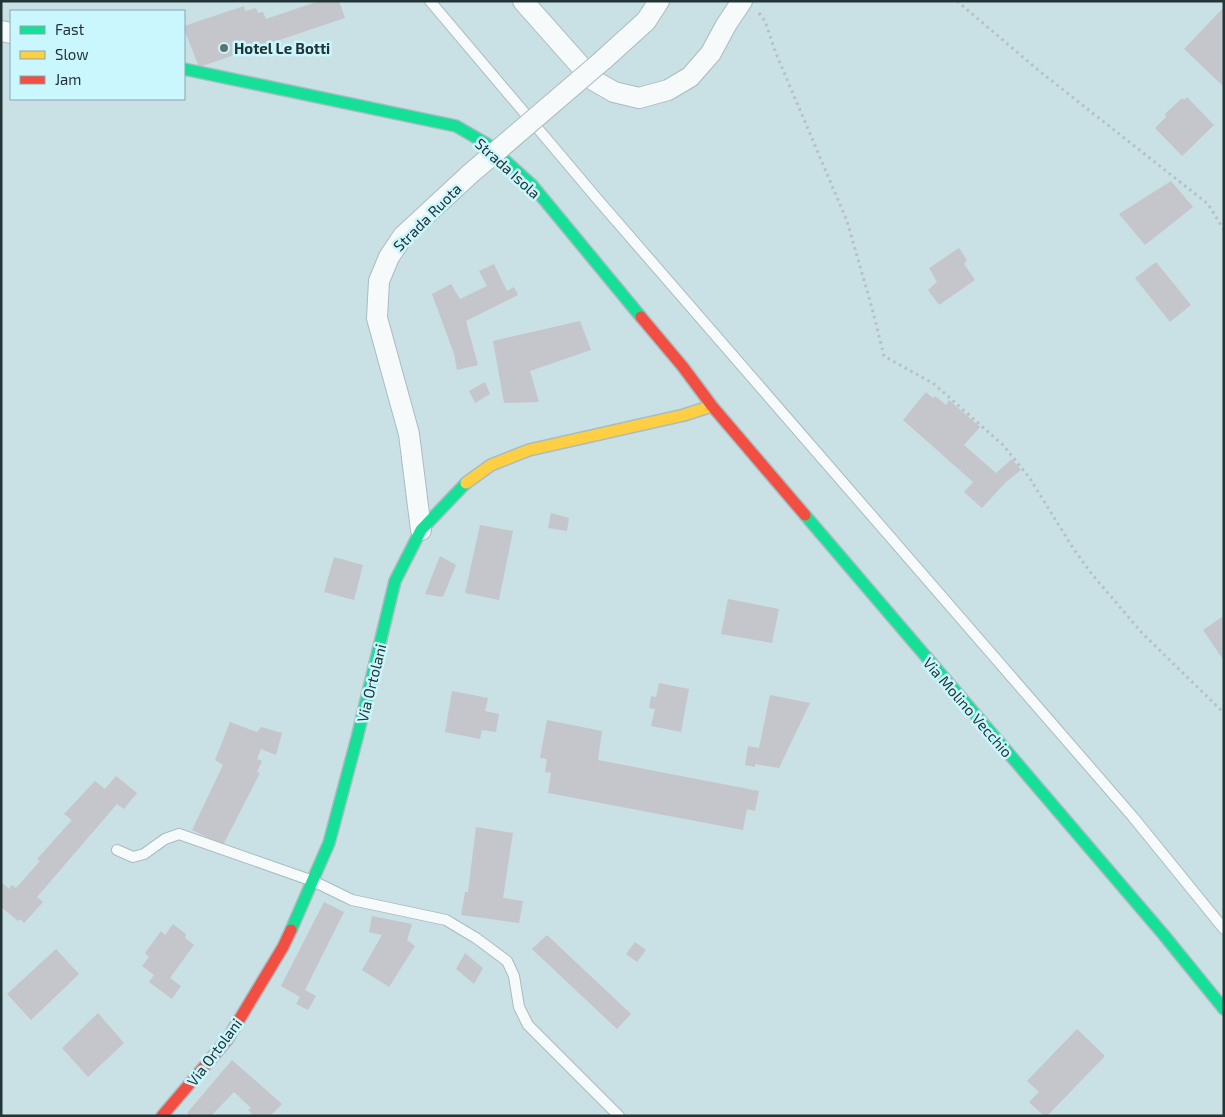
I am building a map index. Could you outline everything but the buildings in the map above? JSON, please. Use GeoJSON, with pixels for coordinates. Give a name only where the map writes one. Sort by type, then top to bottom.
{"type":"FeatureCollection","features":[{"type":"Feature","properties":{"kind":"street"},"geometry":{"type":"LineString","coordinates":[[523,1],[593,80],[614,92],[639,98],[668,90],[690,77],[710,53],[726,25],[748,5]]}},
{"type":"Feature","properties":{"kind":"street","name":"Strada Ruota"},"geometry":{"type":"LineString","coordinates":[[421,530],[409,434],[377,318],[379,281],[388,257],[404,236],[470,174],[646,21],[659,1]]}},
{"type":"Feature","properties":{"kind":"street","name":"Strada Isola"},"geometry":{"type":"LineString","coordinates":[[185,70],[456,126],[486,144],[532,185],[683,367],[712,406]]}},
{"type":"Feature","properties":{"kind":"street","name":"Via Ortolani"},"geometry":{"type":"LineString","coordinates":[[162,1116],[227,1040],[283,948],[330,843],[358,738],[395,581],[421,530],[462,486],[491,465],[529,450],[684,415],[712,406]]}},
{"type":"Feature","properties":{"kind":"street","name":"Via Molino Vecchio"},"geometry":{"type":"LineString","coordinates":[[712,406],[1224,1009]]}},
{"type":"Feature","properties":{"kind":"lane"},"geometry":{"type":"LineString","coordinates":[[430,1],[599,202],[1133,817],[1224,929]]}},
{"type":"Feature","properties":{"kind":"lane"},"geometry":{"type":"LineString","coordinates":[[116,850],[133,857],[144,854],[165,838],[179,834],[313,881],[352,900],[446,920],[476,938],[508,961],[514,976],[519,1007],[528,1025],[620,1116]]}},
{"type":"Feature","properties":{"kind":"path"},"geometry":{"type":"LineString","coordinates":[[957,1],[1038,70],[1208,204],[1224,230]]}},
{"type":"Feature","properties":{"kind":"path"},"geometry":{"type":"LineString","coordinates":[[748,5],[765,21],[847,220],[884,356],[934,384],[1003,446],[1029,477],[1073,548],[1091,573],[1142,633],[1224,713]]}},
{"type":"Feature","properties":{"kind":"traffic: fast"},"geometry":{"type":"LineString","coordinates":[[185,69],[456,126],[487,144],[532,185],[641,317]]}},
{"type":"Feature","properties":{"kind":"traffic: fast"},"geometry":{"type":"LineString","coordinates":[[291,930],[329,843],[357,738],[395,581],[421,530],[466,483]]}},
{"type":"Feature","properties":{"kind":"traffic: fast"},"geometry":{"type":"LineString","coordinates":[[805,515],[1163,934],[1224,1009]]}},
{"type":"Feature","properties":{"kind":"traffic: slow"},"geometry":{"type":"LineString","coordinates":[[466,483],[491,465],[529,450],[684,415],[712,406]]}},
{"type":"Feature","properties":{"kind":"traffic: jam"},"geometry":{"type":"LineString","coordinates":[[641,317],[683,367],[712,406],[805,515]]}},
{"type":"Feature","properties":{"kind":"traffic: jam"},"geometry":{"type":"LineString","coordinates":[[162,1116],[227,1040],[283,947],[291,930]]}},
{"type":"Feature","properties":{"kind":"place","name":"Hotel Le Botti"},"geometry":{"type":"Point","coordinates":[224,48]}}]}
